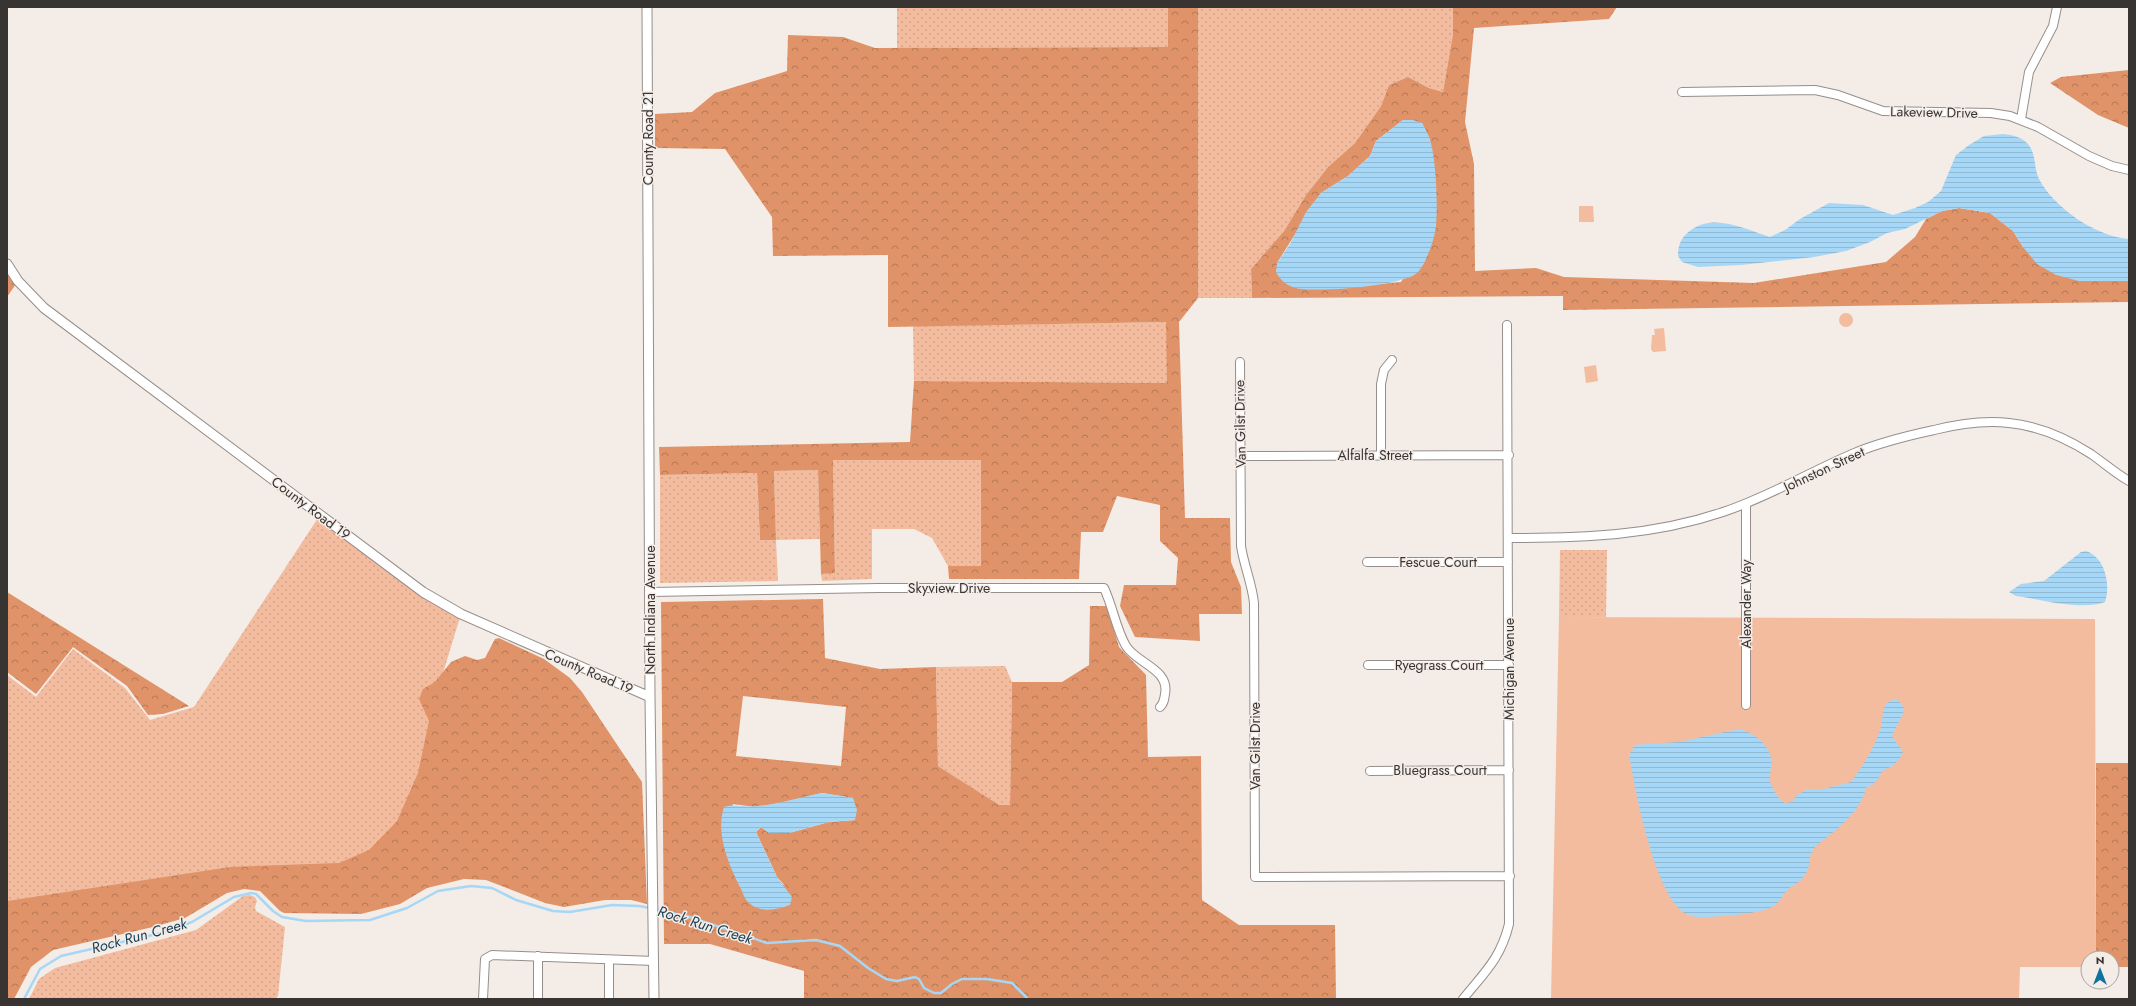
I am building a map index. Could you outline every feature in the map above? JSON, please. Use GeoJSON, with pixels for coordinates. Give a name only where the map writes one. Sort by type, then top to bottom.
{"type":"FeatureCollection","features":[{"type":"Feature","properties":{"kind":"street","name":"County Road 21"},"geometry":{"type":"LineString","coordinates":[[647,7],[650,269]]}},
{"type":"Feature","properties":{"kind":"street"},"geometry":{"type":"LineString","coordinates":[[2020,119],[2029,72],[2053,26],[2057,7]]}},
{"type":"Feature","properties":{"kind":"street","name":"Lakeview Drive"},"geometry":{"type":"LineString","coordinates":[[1682,92],[1814,90],[1838,95],[1883,111],[1991,113],[2020,119],[2089,156],[2112,166],[2129,170]]}},
{"type":"Feature","properties":{"kind":"street","name":"County Road 19"},"geometry":{"type":"LineString","coordinates":[[7,264],[18,281],[44,308],[423,592],[461,614],[650,697]]}},
{"type":"Feature","properties":{"kind":"street","name":"North Indiana Avenue"},"geometry":{"type":"LineString","coordinates":[[650,269],[650,697],[654,899],[654,999]]}},
{"type":"Feature","properties":{"kind":"street","name":"Michigan Avenue"},"geometry":{"type":"LineString","coordinates":[[1463,999],[1496,959],[1504,944],[1509,924],[1509,455],[1507,325]]}},
{"type":"Feature","properties":{"kind":"street"},"geometry":{"type":"LineString","coordinates":[[1381,455],[1381,384],[1384,370],[1392,360]]}},
{"type":"Feature","properties":{"kind":"street","name":"Van Gilst Drive"},"geometry":{"type":"LineString","coordinates":[[1240,362],[1241,546],[1244,564],[1253,588],[1254,603],[1255,877],[1510,876]]}},
{"type":"Feature","properties":{"kind":"street","name":"Johnston Street"},"geometry":{"type":"LineString","coordinates":[[1508,538],[1571,538],[1637,533],[1694,521],[1746,504],[1874,446],[1949,426],[1988,422],[2023,425],[2059,436],[2092,455],[2129,481]]}},
{"type":"Feature","properties":{"kind":"street","name":"Alfalfa Street"},"geometry":{"type":"LineString","coordinates":[[1241,456],[1509,455]]}},
{"type":"Feature","properties":{"kind":"street","name":"Alexander Way"},"geometry":{"type":"LineString","coordinates":[[1746,504],[1746,705]]}},
{"type":"Feature","properties":{"kind":"street","name":"Fescue Court"},"geometry":{"type":"LineString","coordinates":[[1367,562],[1508,562]]}},
{"type":"Feature","properties":{"kind":"street","name":"Skyview Drive"},"geometry":{"type":"LineString","coordinates":[[651,592],[879,588],[1104,588],[1127,647],[1137,658],[1157,672],[1164,682],[1166,690],[1164,704],[1160,707]]}},
{"type":"Feature","properties":{"kind":"street","name":"Ryegrass Court"},"geometry":{"type":"LineString","coordinates":[[1368,665],[1509,665]]}},
{"type":"Feature","properties":{"kind":"street","name":"Bluegrass Court"},"geometry":{"type":"LineString","coordinates":[[1370,771],[1509,770]]}},
{"type":"Feature","properties":{"kind":"street"},"geometry":{"type":"LineString","coordinates":[[483,999],[484,964],[487,956],[538,956],[654,961]]}},
{"type":"Feature","properties":{"kind":"street"},"geometry":{"type":"LineString","coordinates":[[538,956],[538,999]]}},
{"type":"Feature","properties":{"kind":"street"},"geometry":{"type":"LineString","coordinates":[[609,960],[609,999]]}},
{"type":"Feature","properties":{"kind":"shaded area"},"geometry":{"type":"Polygon","coordinates":[[[897,7],[1168,7],[1168,47],[897,48],[897,7]]]}},
{"type":"Feature","properties":{"kind":"shaded area"},"geometry":{"type":"Polygon","coordinates":[[[1198,7],[1453,7],[1453,34],[1443,92],[1429,88],[1408,77],[1389,85],[1381,106],[1355,143],[1328,167],[1306,195],[1284,231],[1251,269],[1252,298],[1198,298],[1198,7]]]}},
{"type":"Feature","properties":{"kind":"shaded area"},"geometry":{"type":"Polygon","coordinates":[[[1579,206],[1593,206],[1594,222],[1579,222],[1579,206]]]}},
{"type":"Feature","properties":{"kind":"shaded area"},"geometry":{"type":"Polygon","coordinates":[[[1843,313],[1849,313],[1853,317],[1853,323],[1849,327],[1843,327],[1839,323],[1839,317],[1843,313]]]}},
{"type":"Feature","properties":{"kind":"shaded area"},"geometry":{"type":"Polygon","coordinates":[[[1167,322],[1167,383],[914,381],[913,326],[1167,322]]]}},
{"type":"Feature","properties":{"kind":"shaded area"},"geometry":{"type":"Polygon","coordinates":[[[1664,328],[1666,351],[1653,352],[1651,349],[1652,335],[1655,335],[1654,329],[1664,328]]]}},
{"type":"Feature","properties":{"kind":"shaded area"},"geometry":{"type":"Polygon","coordinates":[[[1596,365],[1598,381],[1586,383],[1584,367],[1596,365]]]}},
{"type":"Feature","properties":{"kind":"shaded area"},"geometry":{"type":"Polygon","coordinates":[[[833,460],[981,460],[981,567],[948,566],[932,538],[914,529],[872,529],[872,579],[822,581],[821,574],[835,572],[833,460]]]}},
{"type":"Feature","properties":{"kind":"shaded area"},"geometry":{"type":"Polygon","coordinates":[[[818,470],[820,539],[776,540],[774,471],[818,470]]]}},
{"type":"Feature","properties":{"kind":"shaded area"},"geometry":{"type":"Polygon","coordinates":[[[757,473],[760,540],[776,540],[778,581],[660,583],[660,475],[757,473]]]}},
{"type":"Feature","properties":{"kind":"shaded area"},"geometry":{"type":"Polygon","coordinates":[[[320,515],[461,614],[435,699],[422,774],[402,823],[373,852],[339,865],[7,904],[7,675],[36,697],[73,649],[125,688],[150,720],[194,707],[320,515]]]}},
{"type":"Feature","properties":{"kind":"shaded area"},"geometry":{"type":"Polygon","coordinates":[[[1560,550],[1607,550],[1606,617],[1559,617],[1560,550]]]}},
{"type":"Feature","properties":{"kind":"shaded area"},"geometry":{"type":"Polygon","coordinates":[[[1559,617],[2095,619],[2096,950],[2080,950],[2080,967],[2020,967],[2019,999],[1551,999],[1559,617]]]}},
{"type":"Feature","properties":{"kind":"shaded area"},"geometry":{"type":"Polygon","coordinates":[[[1005,666],[1012,682],[1010,805],[998,805],[938,766],[936,667],[1005,666]]]}},
{"type":"Feature","properties":{"kind":"shaded area"},"geometry":{"type":"Polygon","coordinates":[[[250,895],[255,897],[257,901],[255,907],[256,911],[285,927],[278,996],[275,999],[29,999],[39,979],[55,968],[196,930],[243,896],[250,895]]]}},
{"type":"Feature","properties":{"kind":"green space"},"geometry":{"type":"Polygon","coordinates":[[[1168,7],[1198,7],[1198,298],[1179,322],[1185,518],[1230,518],[1231,562],[1241,587],[1242,614],[1199,614],[1200,641],[1135,637],[1120,606],[1124,585],[1176,585],[1178,558],[1160,541],[1160,505],[1117,496],[1103,532],[1081,532],[1079,579],[949,579],[948,566],[981,566],[981,460],[833,460],[835,573],[821,574],[818,470],[774,471],[776,540],[760,540],[757,473],[660,475],[659,447],[910,442],[914,381],[1167,383],[1166,322],[888,327],[888,255],[773,256],[772,217],[725,149],[655,148],[655,114],[692,112],[715,93],[787,71],[788,35],[843,37],[875,48],[1168,47],[1168,7]]]}},
{"type":"Feature","properties":{"kind":"green space"},"geometry":{"type":"Polygon","coordinates":[[[1453,7],[1617,7],[1609,19],[1474,28],[1465,122],[1474,164],[1475,271],[1536,268],[1564,277],[1754,283],[1886,262],[1915,237],[1926,219],[1942,211],[1959,208],[1990,213],[2013,231],[2023,247],[2129,281],[2129,302],[1563,310],[1563,296],[1252,298],[1251,269],[1284,231],[1306,195],[1328,167],[1355,143],[1381,106],[1389,85],[1408,77],[1429,88],[1443,92],[1453,34],[1453,7]],[[1403,120],[1376,141],[1370,156],[1348,176],[1321,193],[1277,263],[1296,288],[1324,289],[1401,282],[1436,226],[1435,184],[1430,140],[1422,123],[1403,120]]]}},
{"type":"Feature","properties":{"kind":"green space"},"geometry":{"type":"Polygon","coordinates":[[[2129,70],[2129,128],[2098,115],[2050,83],[2061,77],[2129,70]]]}},
{"type":"Feature","properties":{"kind":"green space"},"geometry":{"type":"Polygon","coordinates":[[[7,264],[18,281],[7,297],[7,264]]]}},
{"type":"Feature","properties":{"kind":"green space"},"geometry":{"type":"Polygon","coordinates":[[[7,592],[189,706],[163,714],[148,715],[127,686],[73,647],[36,694],[7,672],[7,592]]]}},
{"type":"Feature","properties":{"kind":"green space"},"geometry":{"type":"Polygon","coordinates":[[[823,599],[825,658],[880,669],[936,667],[938,766],[999,805],[1010,805],[1012,682],[1062,682],[1089,665],[1090,606],[1107,606],[1119,647],[1146,675],[1148,757],[1201,756],[1202,900],[1239,925],[1335,925],[1336,999],[804,999],[804,971],[710,944],[664,944],[661,602],[823,599]],[[743,696],[736,756],[841,766],[846,707],[743,696]],[[822,793],[755,807],[733,804],[722,833],[786,887],[777,877],[756,832],[761,827],[769,833],[789,833],[829,822],[855,820],[853,798],[822,793]]]}},
{"type":"Feature","properties":{"kind":"green space"},"geometry":{"type":"Polygon","coordinates":[[[499,638],[544,659],[570,678],[582,692],[642,782],[647,904],[631,900],[605,900],[564,907],[545,903],[486,880],[464,879],[427,888],[400,904],[361,914],[284,913],[280,911],[260,891],[244,889],[227,893],[185,918],[153,927],[53,950],[31,967],[14,999],[7,999],[7,901],[230,867],[339,863],[369,850],[397,821],[418,773],[429,721],[419,699],[423,689],[435,682],[451,662],[465,656],[477,660],[485,658],[495,639],[499,638]]]}},
{"type":"Feature","properties":{"kind":"green space"},"geometry":{"type":"Polygon","coordinates":[[[2096,763],[2129,763],[2129,967],[2120,967],[2120,950],[2096,950],[2096,763]]]}},
{"type":"Feature","properties":{"kind":"water"},"geometry":{"type":"Polygon","coordinates":[[[1403,120],[1413,120],[1422,123],[1430,140],[1434,158],[1437,193],[1436,229],[1430,250],[1421,268],[1410,277],[1379,285],[1321,290],[1296,288],[1287,284],[1276,272],[1277,263],[1290,244],[1306,212],[1321,193],[1348,176],[1370,156],[1376,141],[1403,120]]]}},
{"type":"Feature","properties":{"kind":"water"},"geometry":{"type":"Polygon","coordinates":[[[2003,134],[2018,137],[2028,144],[2033,154],[2039,179],[2046,190],[2066,210],[2090,227],[2117,237],[2129,239],[2129,281],[2079,281],[2056,275],[2037,264],[2023,247],[2013,231],[1990,213],[1959,208],[1942,211],[1905,229],[1887,233],[1870,242],[1846,251],[1814,257],[1741,265],[1698,267],[1682,262],[1678,256],[1679,245],[1682,238],[1691,230],[1700,225],[1710,223],[1730,224],[1770,237],[1785,230],[1800,219],[1829,203],[1863,205],[1893,215],[1915,208],[1928,202],[1941,191],[1956,155],[1984,136],[2003,134]]]}},
{"type":"Feature","properties":{"kind":"water"},"geometry":{"type":"Polygon","coordinates":[[[2086,551],[2093,554],[2098,559],[2105,572],[2107,580],[2107,595],[2105,602],[2073,605],[2016,596],[2009,592],[2021,584],[2044,581],[2081,552],[2086,551]]]}},
{"type":"Feature","properties":{"kind":"water"},"geometry":{"type":"Polygon","coordinates":[[[1898,700],[1904,708],[1902,716],[1892,736],[1903,752],[1900,759],[1895,764],[1883,770],[1878,779],[1871,786],[1866,787],[1861,801],[1853,814],[1819,843],[1811,853],[1805,876],[1788,889],[1777,903],[1766,910],[1752,913],[1707,917],[1689,915],[1677,907],[1666,890],[1648,843],[1641,816],[1629,754],[1633,750],[1633,745],[1679,742],[1739,729],[1755,736],[1767,748],[1771,759],[1770,781],[1773,788],[1777,796],[1785,803],[1792,802],[1797,795],[1806,790],[1820,790],[1851,782],[1872,749],[1881,727],[1884,708],[1888,702],[1898,700]]]}},
{"type":"Feature","properties":{"kind":"water"},"geometry":{"type":"Polygon","coordinates":[[[822,793],[853,798],[857,810],[855,820],[829,822],[789,833],[769,833],[761,827],[756,832],[777,877],[792,897],[790,905],[780,908],[769,910],[753,906],[744,896],[725,850],[721,828],[724,807],[733,805],[766,805],[822,793]]]}},
{"type":"Feature","properties":{"kind":"waterway","name":"Rock Run Creek"},"geometry":{"type":"LineString","coordinates":[[24,999],[40,969],[61,956],[161,933],[192,922],[234,897],[251,893],[256,894],[273,911],[282,917],[306,921],[370,920],[407,908],[438,891],[471,886],[492,888],[516,900],[553,911],[570,912],[612,905],[650,908]]}},
{"type":"Feature","properties":{"kind":"waterway","name":"Rock Run Creek"},"geometry":{"type":"LineString","coordinates":[[655,909],[690,917],[767,943],[816,940],[840,946],[868,968],[886,979],[897,981],[915,977],[919,979],[924,988],[934,993],[941,993],[952,984],[962,979],[987,979],[1012,983],[1028,999]]}}]}
